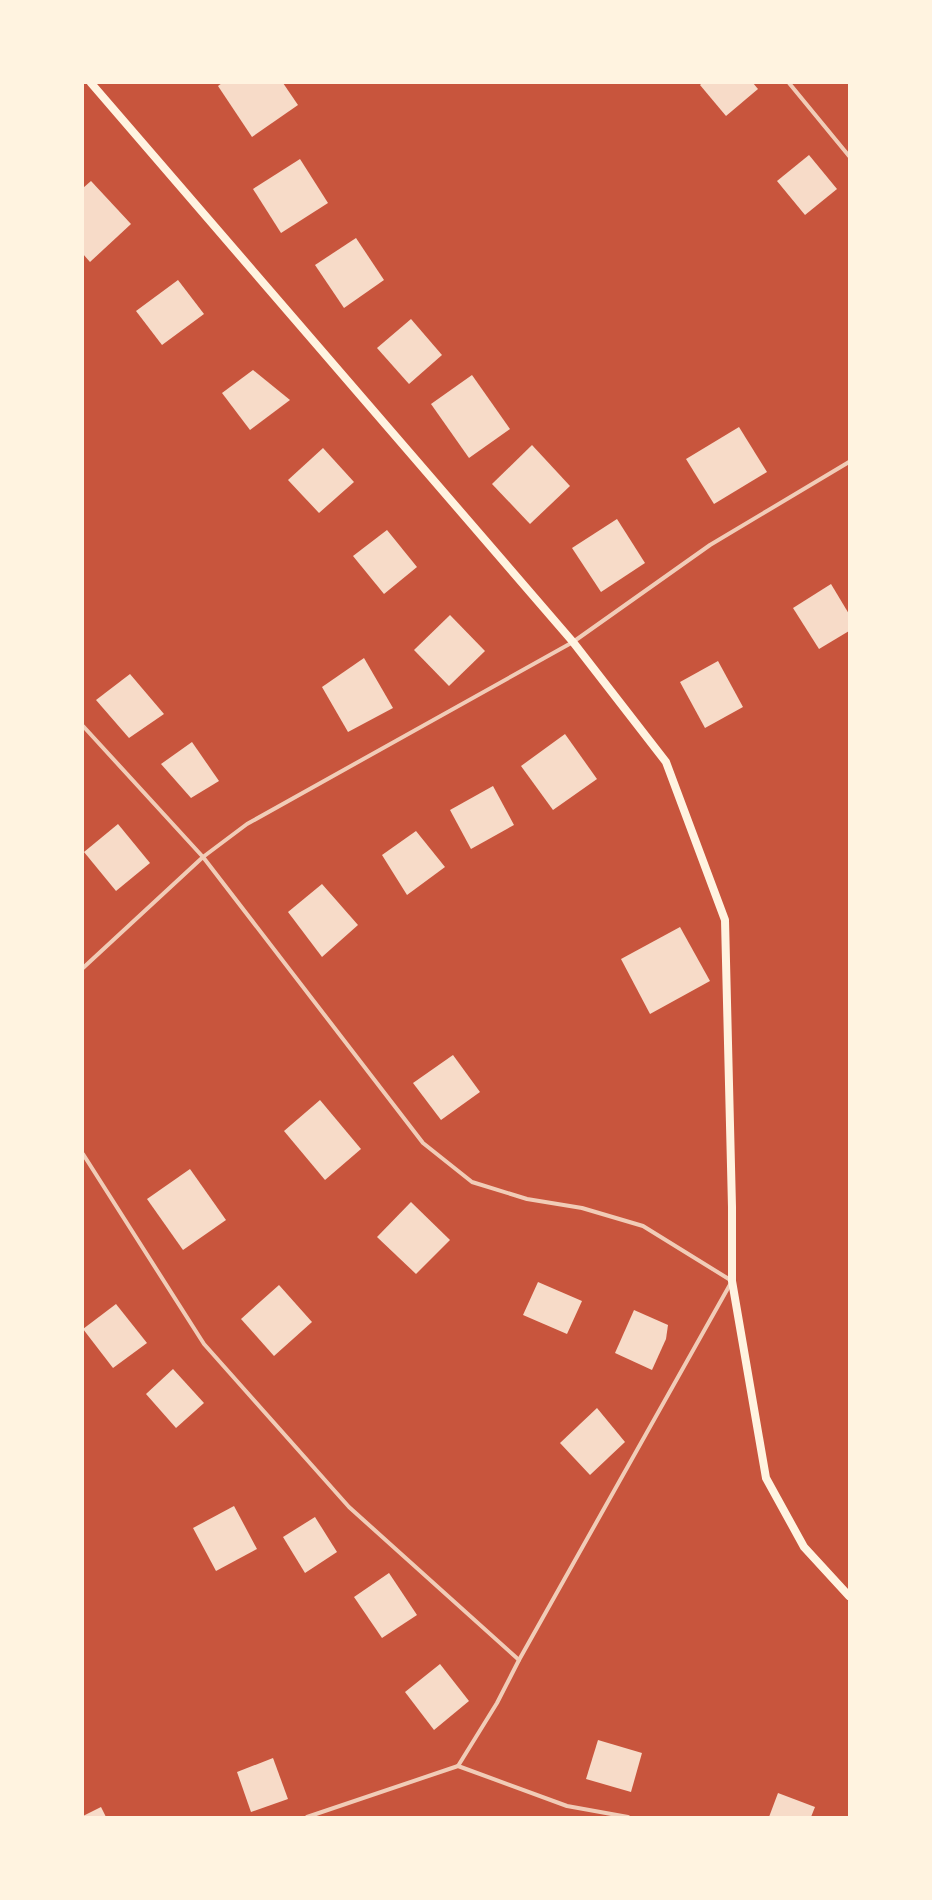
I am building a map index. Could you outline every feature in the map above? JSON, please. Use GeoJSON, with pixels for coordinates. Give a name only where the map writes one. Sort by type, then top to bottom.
{"type":"FeatureCollection","features":[{"type":"Feature","properties":{"kind":"main road"},"geometry":{"type":"LineString","coordinates":[[91,83],[573,642],[666,762],[725,920],[732,1207],[732,1282],[766,1478],[804,1547],[849,1596]]}},
{"type":"Feature","properties":{"kind":"street"},"geometry":{"type":"LineString","coordinates":[[789,83],[849,156]]}},
{"type":"Feature","properties":{"kind":"street"},"geometry":{"type":"LineString","coordinates":[[83,968],[203,857],[247,824],[573,642],[710,545],[849,462]]}},
{"type":"Feature","properties":{"kind":"street"},"geometry":{"type":"LineString","coordinates":[[83,726],[203,857],[423,1143],[472,1182],[527,1199],[582,1208],[644,1226],[732,1282],[519,1660],[497,1703],[458,1766]]}},
{"type":"Feature","properties":{"kind":"street"},"geometry":{"type":"LineString","coordinates":[[83,1154],[204,1344],[349,1507],[519,1660]]}},
{"type":"Feature","properties":{"kind":"street"},"geometry":{"type":"LineString","coordinates":[[308,1817],[458,1766],[567,1806],[628,1817]]}},
{"type":"Feature","properties":{"kind":"building"},"geometry":{"type":"Polygon","coordinates":[[[222,83],[283,83],[298,105],[252,137],[218,86],[222,83]]]}},
{"type":"Feature","properties":{"kind":"building"},"geometry":{"type":"Polygon","coordinates":[[[702,83],[753,83],[758,89],[726,116],[700,85],[702,83]]]}},
{"type":"Feature","properties":{"kind":"building"},"geometry":{"type":"Polygon","coordinates":[[[809,155],[837,189],[805,215],[777,181],[809,155]]]}},
{"type":"Feature","properties":{"kind":"building"},"geometry":{"type":"Polygon","coordinates":[[[300,159],[328,203],[281,233],[253,189],[300,159]]]}},
{"type":"Feature","properties":{"kind":"building"},"geometry":{"type":"Polygon","coordinates":[[[91,181],[131,224],[90,262],[83,254],[83,188],[91,181]]]}},
{"type":"Feature","properties":{"kind":"building"},"geometry":{"type":"Polygon","coordinates":[[[356,238],[384,280],[344,308],[315,265],[356,238]]]}},
{"type":"Feature","properties":{"kind":"building"},"geometry":{"type":"Polygon","coordinates":[[[178,280],[204,314],[162,345],[136,311],[178,280]]]}},
{"type":"Feature","properties":{"kind":"building"},"geometry":{"type":"Polygon","coordinates":[[[411,319],[442,355],[409,384],[377,348],[411,319]]]}},
{"type":"Feature","properties":{"kind":"building"},"geometry":{"type":"Polygon","coordinates":[[[253,370],[290,400],[250,430],[222,393],[253,370]]]}},
{"type":"Feature","properties":{"kind":"building"},"geometry":{"type":"Polygon","coordinates":[[[472,375],[510,429],[469,458],[431,404],[472,375]]]}},
{"type":"Feature","properties":{"kind":"building"},"geometry":{"type":"Polygon","coordinates":[[[739,427],[767,472],[714,504],[686,459],[739,427]]]}},
{"type":"Feature","properties":{"kind":"building"},"geometry":{"type":"Polygon","coordinates":[[[532,445],[570,486],[530,524],[492,484],[532,445]]]}},
{"type":"Feature","properties":{"kind":"building"},"geometry":{"type":"Polygon","coordinates":[[[323,448],[354,482],[319,513],[288,480],[323,448]]]}},
{"type":"Feature","properties":{"kind":"building"},"geometry":{"type":"Polygon","coordinates":[[[617,519],[645,563],[601,592],[572,548],[617,519]]]}},
{"type":"Feature","properties":{"kind":"building"},"geometry":{"type":"Polygon","coordinates":[[[387,530],[417,567],[384,594],[353,556],[387,530]]]}},
{"type":"Feature","properties":{"kind":"building"},"geometry":{"type":"Polygon","coordinates":[[[831,584],[849,614],[849,631],[819,649],[793,608],[831,584]]]}},
{"type":"Feature","properties":{"kind":"building"},"geometry":{"type":"Polygon","coordinates":[[[450,615],[485,651],[449,686],[414,650],[450,615]]]}},
{"type":"Feature","properties":{"kind":"building"},"geometry":{"type":"Polygon","coordinates":[[[364,658],[393,708],[348,732],[322,687],[364,658]]]}},
{"type":"Feature","properties":{"kind":"building"},"geometry":{"type":"Polygon","coordinates":[[[718,661],[743,707],[705,728],[680,682],[718,661]]]}},
{"type":"Feature","properties":{"kind":"building"},"geometry":{"type":"Polygon","coordinates":[[[130,674],[164,714],[129,738],[96,700],[130,674]]]}},
{"type":"Feature","properties":{"kind":"building"},"geometry":{"type":"Polygon","coordinates":[[[565,734],[597,779],[553,810],[521,766],[565,734]]]}},
{"type":"Feature","properties":{"kind":"building"},"geometry":{"type":"Polygon","coordinates":[[[192,742],[219,781],[191,798],[161,764],[192,742]]]}},
{"type":"Feature","properties":{"kind":"building"},"geometry":{"type":"Polygon","coordinates":[[[493,786],[514,825],[471,849],[450,810],[493,786]]]}},
{"type":"Feature","properties":{"kind":"building"},"geometry":{"type":"Polygon","coordinates":[[[118,824],[150,863],[116,891],[84,852],[118,824]]]}},
{"type":"Feature","properties":{"kind":"building"},"geometry":{"type":"Polygon","coordinates":[[[416,831],[445,867],[407,895],[382,855],[416,831]]]}},
{"type":"Feature","properties":{"kind":"building"},"geometry":{"type":"Polygon","coordinates":[[[322,884],[358,925],[322,957],[288,912],[322,884]]]}},
{"type":"Feature","properties":{"kind":"building"},"geometry":{"type":"Polygon","coordinates":[[[680,927],[710,981],[650,1014],[621,959],[680,927]]]}},
{"type":"Feature","properties":{"kind":"building"},"geometry":{"type":"Polygon","coordinates":[[[453,1055],[480,1092],[441,1120],[413,1083],[453,1055]]]}},
{"type":"Feature","properties":{"kind":"building"},"geometry":{"type":"Polygon","coordinates":[[[320,1100],[361,1149],[325,1180],[284,1131],[320,1100]]]}},
{"type":"Feature","properties":{"kind":"building"},"geometry":{"type":"Polygon","coordinates":[[[190,1169],[226,1220],[183,1250],[147,1199],[190,1169]]]}},
{"type":"Feature","properties":{"kind":"building"},"geometry":{"type":"Polygon","coordinates":[[[411,1202],[450,1240],[416,1274],[377,1237],[411,1202]]]}},
{"type":"Feature","properties":{"kind":"building"},"geometry":{"type":"Polygon","coordinates":[[[538,1282],[582,1301],[567,1334],[523,1315],[538,1282]]]}},
{"type":"Feature","properties":{"kind":"building"},"geometry":{"type":"Polygon","coordinates":[[[279,1285],[312,1322],[274,1356],[241,1319],[279,1285]]]}},
{"type":"Feature","properties":{"kind":"building"},"geometry":{"type":"Polygon","coordinates":[[[116,1304],[147,1343],[113,1368],[83,1329],[116,1304]]]}},
{"type":"Feature","properties":{"kind":"building"},"geometry":{"type":"Polygon","coordinates":[[[634,1310],[668,1325],[666,1339],[652,1370],[615,1353],[634,1310]]]}},
{"type":"Feature","properties":{"kind":"building"},"geometry":{"type":"Polygon","coordinates":[[[173,1369],[204,1403],[176,1428],[146,1394],[173,1369]]]}},
{"type":"Feature","properties":{"kind":"building"},"geometry":{"type":"Polygon","coordinates":[[[597,1408],[625,1442],[590,1475],[560,1443],[597,1408]]]}},
{"type":"Feature","properties":{"kind":"building"},"geometry":{"type":"Polygon","coordinates":[[[234,1506],[257,1549],[216,1571],[193,1528],[234,1506]]]}},
{"type":"Feature","properties":{"kind":"building"},"geometry":{"type":"Polygon","coordinates":[[[315,1517],[337,1552],[305,1573],[283,1537],[315,1517]]]}},
{"type":"Feature","properties":{"kind":"building"},"geometry":{"type":"Polygon","coordinates":[[[389,1573],[417,1615],[382,1638],[354,1597],[389,1573]]]}},
{"type":"Feature","properties":{"kind":"building"},"geometry":{"type":"Polygon","coordinates":[[[440,1664],[469,1701],[434,1730],[405,1692],[440,1664]]]}},
{"type":"Feature","properties":{"kind":"building"},"geometry":{"type":"Polygon","coordinates":[[[598,1740],[642,1753],[631,1792],[586,1779],[598,1740]]]}},
{"type":"Feature","properties":{"kind":"building"},"geometry":{"type":"Polygon","coordinates":[[[273,1758],[288,1799],[251,1812],[237,1772],[273,1758]]]}},
{"type":"Feature","properties":{"kind":"building"},"geometry":{"type":"Polygon","coordinates":[[[778,1793],[815,1807],[811,1817],[769,1817],[778,1793]]]}},
{"type":"Feature","properties":{"kind":"building"},"geometry":{"type":"Polygon","coordinates":[[[101,1807],[106,1817],[83,1817],[83,1816],[101,1807]]]}}]}
